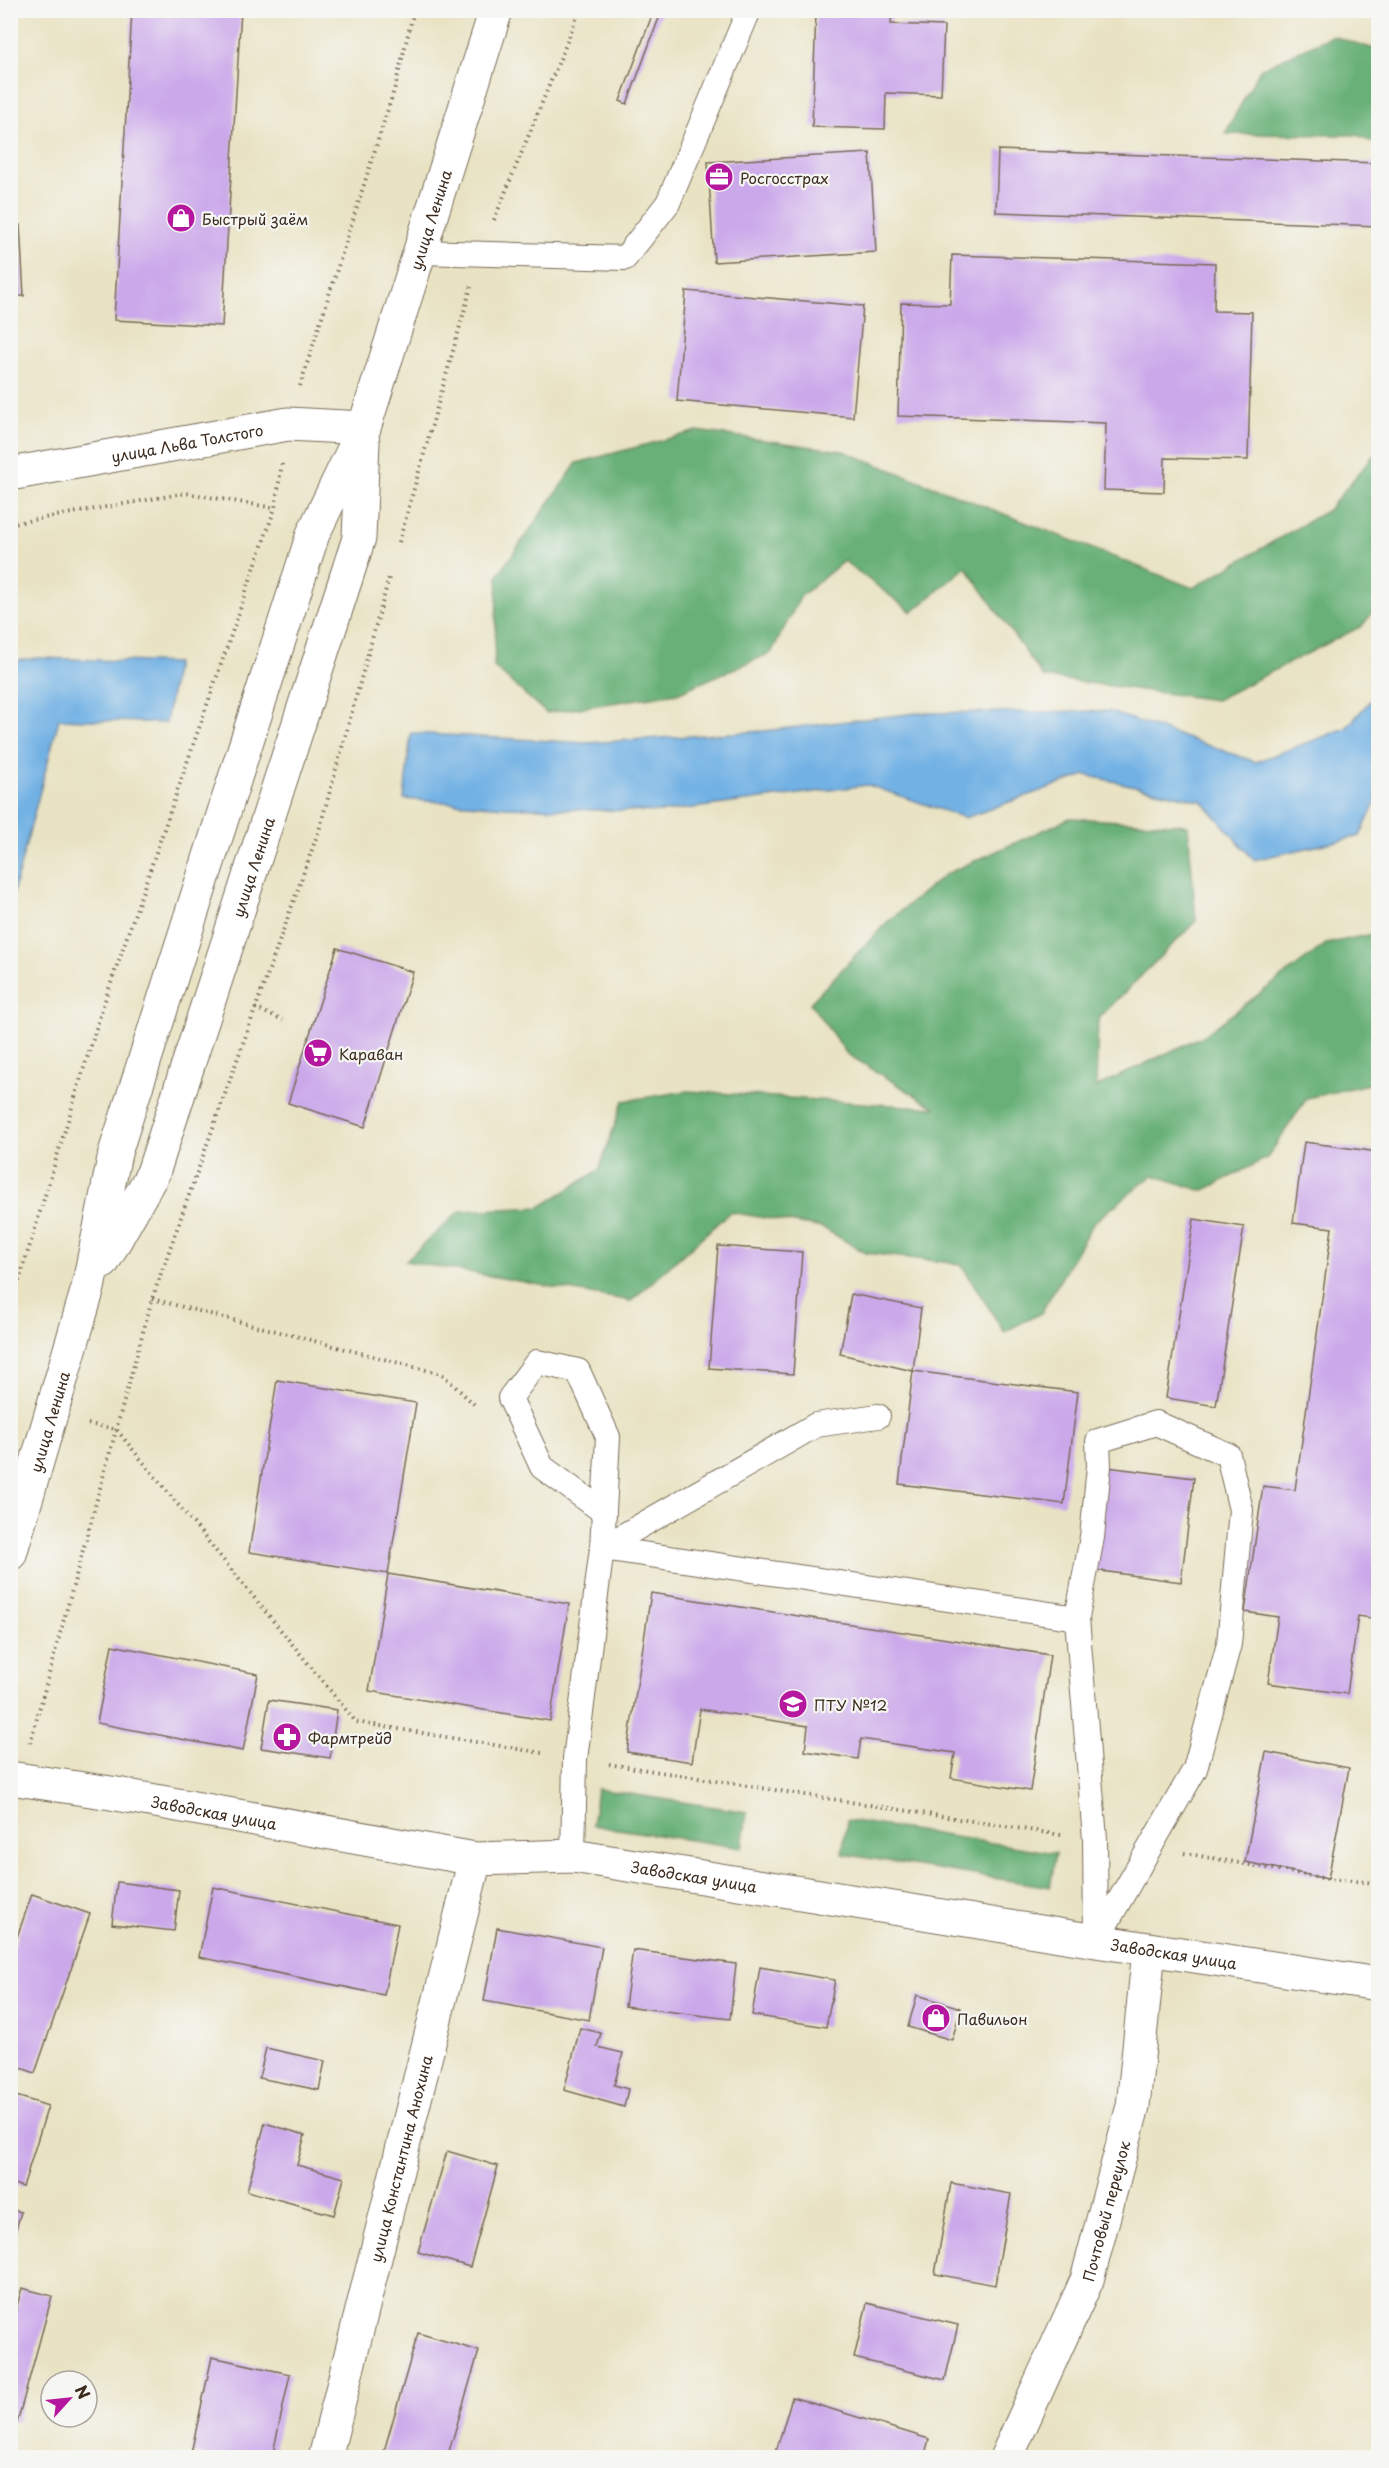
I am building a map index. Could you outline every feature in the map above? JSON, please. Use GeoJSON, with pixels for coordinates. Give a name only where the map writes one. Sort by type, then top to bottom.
{"type":"FeatureCollection","features":[{"type":"Feature","properties":{"kind":"street","name":"улица Ленина"},"geometry":{"type":"LineString","coordinates":[[10,1554],[88,1288],[115,1153],[313,534],[364,428],[495,10]]}},
{"type":"Feature","properties":{"kind":"street","name":"улица Льва Толстого"},"geometry":{"type":"LineString","coordinates":[[10,474],[288,424],[364,428]]}},
{"type":"Feature","properties":{"kind":"street","name":"улица Ленина"},"geometry":{"type":"LineString","coordinates":[[88,1288],[153,1173],[359,538],[364,428]]}},
{"type":"Feature","properties":{"kind":"street","name":"Заводская улица"},"geometry":{"type":"LineString","coordinates":[[15,1779],[111,1793],[475,1859],[573,1856],[1149,1950],[1378,1984]]}},
{"type":"Feature","properties":{"kind":"street","name":"улица Константина Анохина"},"geometry":{"type":"LineString","coordinates":[[325,2457],[475,1859]]}},
{"type":"Feature","properties":{"kind":"street","name":"Почтовый переулок"},"geometry":{"type":"LineString","coordinates":[[1006,2457],[1087,2280],[1133,2106],[1149,1950]]}},
{"type":"Feature","properties":{"kind":"lane"},"geometry":{"type":"LineString","coordinates":[[418,252],[625,258],[668,203],[749,10]]}},
{"type":"Feature","properties":{"kind":"lane"},"geometry":{"type":"LineString","coordinates":[[573,1856],[575,1759],[602,1548],[604,1512],[608,1437],[578,1371],[537,1362],[510,1398],[542,1467],[604,1512]]}},
{"type":"Feature","properties":{"kind":"lane"},"geometry":{"type":"LineString","coordinates":[[602,1548],[816,1425],[878,1416]]}},
{"type":"Feature","properties":{"kind":"lane"},"geometry":{"type":"LineString","coordinates":[[1156,1423],[1228,1455],[1241,1510],[1228,1644],[1195,1769],[1096,1941],[1095,1839],[1077,1618],[1092,1537],[1099,1466],[1098,1441],[1156,1423]]}},
{"type":"Feature","properties":{"kind":"lane"},"geometry":{"type":"LineString","coordinates":[[602,1548],[1077,1618]]}},
{"type":"Feature","properties":{"kind":"path"},"geometry":{"type":"LineString","coordinates":[[10,1310],[103,1006],[275,508],[288,424],[395,87],[414,10]]}},
{"type":"Feature","properties":{"kind":"path"},"geometry":{"type":"LineString","coordinates":[[396,552],[480,254],[580,10]]}},
{"type":"Feature","properties":{"kind":"path"},"geometry":{"type":"LineString","coordinates":[[10,524],[186,493],[275,508]]}},
{"type":"Feature","properties":{"kind":"path"},"geometry":{"type":"LineString","coordinates":[[15,1779],[152,1299],[320,827],[390,575]]}},
{"type":"Feature","properties":{"kind":"path"},"geometry":{"type":"LineString","coordinates":[[255,1008],[283,1020]]}},
{"type":"Feature","properties":{"kind":"path"},"geometry":{"type":"LineString","coordinates":[[152,1299],[442,1374],[484,1413]]}},
{"type":"Feature","properties":{"kind":"path"},"geometry":{"type":"LineString","coordinates":[[116,1429],[356,1722],[982,1825],[1095,1839]]}},
{"type":"Feature","properties":{"kind":"path"},"geometry":{"type":"LineString","coordinates":[[1149,1848],[1328,1879],[1378,1883]]}},
{"type":"Feature","properties":{"kind":"green space"},"geometry":{"type":"Polygon","coordinates":[[[1332,36],[1378,50],[1378,145],[1357,135],[1225,134],[1260,69],[1332,36]]]}},
{"type":"Feature","properties":{"kind":"green space"},"geometry":{"type":"Polygon","coordinates":[[[697,431],[843,451],[1193,588],[1328,510],[1378,450],[1378,606],[1362,626],[1216,700],[1043,677],[966,567],[912,612],[844,561],[801,596],[771,653],[677,693],[546,713],[494,667],[498,575],[577,463],[697,431]]]}},
{"type":"Feature","properties":{"kind":"green space"},"geometry":{"type":"Polygon","coordinates":[[[1070,818],[1188,825],[1196,921],[1098,1019],[1096,1087],[1203,1036],[1326,944],[1378,933],[1378,1082],[1307,1098],[1267,1158],[1203,1191],[1153,1175],[1093,1223],[1041,1313],[1004,1332],[961,1264],[866,1253],[823,1228],[730,1212],[631,1301],[405,1261],[460,1211],[540,1207],[599,1170],[623,1101],[688,1091],[936,1108],[847,1054],[810,1003],[885,924],[946,874],[1070,818]]]}},
{"type":"Feature","properties":{"kind":"green space"},"geometry":{"type":"Polygon","coordinates":[[[597,1789],[747,1812],[742,1848],[592,1825],[597,1789]]]}},
{"type":"Feature","properties":{"kind":"green space"},"geometry":{"type":"Polygon","coordinates":[[[847,1820],[1056,1853],[1050,1887],[842,1854],[847,1820]]]}},
{"type":"Feature","properties":{"kind":"water"},"geometry":{"type":"Polygon","coordinates":[[[40,658],[176,663],[166,723],[59,719],[11,901],[11,661],[40,658]]]}},
{"type":"Feature","properties":{"kind":"water"},"geometry":{"type":"Polygon","coordinates":[[[1378,692],[1378,797],[1360,836],[1254,860],[1202,801],[1085,775],[965,818],[868,785],[663,812],[505,807],[404,799],[411,733],[587,743],[763,731],[916,713],[1108,711],[1256,762],[1346,728],[1378,692]]]}},
{"type":"Feature","properties":{"kind":"building"},"geometry":{"type":"Polygon","coordinates":[[[132,10],[241,10],[222,326],[114,320],[132,10]]]}},
{"type":"Feature","properties":{"kind":"building"},"geometry":{"type":"Polygon","coordinates":[[[365,10],[384,10],[382,16],[365,10]]]}},
{"type":"Feature","properties":{"kind":"building"},"geometry":{"type":"Polygon","coordinates":[[[654,10],[662,10],[627,104],[620,101],[654,10]]]}},
{"type":"Feature","properties":{"kind":"building"},"geometry":{"type":"Polygon","coordinates":[[[816,10],[892,10],[891,24],[944,26],[941,95],[886,93],[885,129],[812,127],[816,10]]]}},
{"type":"Feature","properties":{"kind":"building"},"geometry":{"type":"Polygon","coordinates":[[[998,150],[1378,163],[1378,226],[996,212],[998,150]]]}},
{"type":"Feature","properties":{"kind":"building"},"geometry":{"type":"Polygon","coordinates":[[[870,153],[876,252],[714,262],[708,162],[870,153]]]}},
{"type":"Feature","properties":{"kind":"building"},"geometry":{"type":"Polygon","coordinates":[[[10,225],[20,225],[24,296],[10,296],[10,225]]]}},
{"type":"Feature","properties":{"kind":"building"},"geometry":{"type":"Polygon","coordinates":[[[952,255],[1215,263],[1214,311],[1252,312],[1248,460],[1165,458],[1164,492],[1104,490],[1106,423],[898,416],[901,303],[950,304],[952,255]]]}},
{"type":"Feature","properties":{"kind":"building"},"geometry":{"type":"Polygon","coordinates":[[[686,291],[863,306],[853,417],[677,401],[686,291]]]}},
{"type":"Feature","properties":{"kind":"building"},"geometry":{"type":"Polygon","coordinates":[[[337,948],[413,972],[365,1127],[288,1103],[337,948]]]}},
{"type":"Feature","properties":{"kind":"building"},"geometry":{"type":"Polygon","coordinates":[[[1304,1142],[1378,1152],[1378,1619],[1358,1616],[1347,1694],[1268,1683],[1278,1617],[1245,1612],[1263,1486],[1295,1490],[1332,1228],[1293,1223],[1304,1142]]]}},
{"type":"Feature","properties":{"kind":"building"},"geometry":{"type":"Polygon","coordinates":[[[1194,1219],[1244,1227],[1216,1406],[1166,1398],[1194,1219]]]}},
{"type":"Feature","properties":{"kind":"building"},"geometry":{"type":"Polygon","coordinates":[[[718,1246],[802,1252],[793,1374],[709,1368],[718,1246]]]}},
{"type":"Feature","properties":{"kind":"building"},"geometry":{"type":"Polygon","coordinates":[[[851,1294],[921,1308],[913,1371],[840,1354],[851,1294]]]}},
{"type":"Feature","properties":{"kind":"building"},"geometry":{"type":"Polygon","coordinates":[[[913,1371],[1078,1392],[1064,1504],[899,1484],[913,1371]]]}},
{"type":"Feature","properties":{"kind":"building"},"geometry":{"type":"Polygon","coordinates":[[[277,1380],[416,1403],[388,1574],[249,1552],[277,1380]]]}},
{"type":"Feature","properties":{"kind":"building"},"geometry":{"type":"Polygon","coordinates":[[[1099,1466],[1194,1478],[1181,1582],[1087,1569],[1099,1466]]]}},
{"type":"Feature","properties":{"kind":"building"},"geometry":{"type":"Polygon","coordinates":[[[388,1574],[569,1604],[550,1721],[369,1691],[388,1574]]]}},
{"type":"Feature","properties":{"kind":"building"},"geometry":{"type":"Polygon","coordinates":[[[651,1593],[1050,1655],[1030,1791],[951,1778],[955,1753],[861,1739],[858,1759],[805,1751],[808,1726],[700,1709],[692,1762],[627,1752],[651,1593]]]}},
{"type":"Feature","properties":{"kind":"building"},"geometry":{"type":"Polygon","coordinates":[[[112,1645],[258,1674],[243,1751],[97,1723],[112,1645]]]}},
{"type":"Feature","properties":{"kind":"building"},"geometry":{"type":"Polygon","coordinates":[[[269,1700],[337,1710],[330,1758],[261,1748],[269,1700]]]}},
{"type":"Feature","properties":{"kind":"building"},"geometry":{"type":"Polygon","coordinates":[[[1266,1752],[1349,1768],[1328,1879],[1245,1862],[1266,1752]]]}},
{"type":"Feature","properties":{"kind":"building"},"geometry":{"type":"Polygon","coordinates":[[[117,1882],[179,1890],[174,1931],[112,1924],[117,1882]]]}},
{"type":"Feature","properties":{"kind":"building"},"geometry":{"type":"Polygon","coordinates":[[[213,1887],[398,1924],[384,1995],[199,1957],[213,1887]]]}},
{"type":"Feature","properties":{"kind":"building"},"geometry":{"type":"Polygon","coordinates":[[[32,1894],[90,1914],[35,2073],[10,2064],[10,1957],[32,1894]]]}},
{"type":"Feature","properties":{"kind":"building"},"geometry":{"type":"Polygon","coordinates":[[[497,1928],[602,1947],[589,2020],[484,2001],[497,1928]]]}},
{"type":"Feature","properties":{"kind":"building"},"geometry":{"type":"Polygon","coordinates":[[[633,1950],[736,1964],[730,2019],[625,2006],[633,1950]]]}},
{"type":"Feature","properties":{"kind":"building"},"geometry":{"type":"Polygon","coordinates":[[[760,1967],[835,1980],[826,2027],[752,2015],[760,1967]]]}},
{"type":"Feature","properties":{"kind":"building"},"geometry":{"type":"Polygon","coordinates":[[[917,1995],[961,2008],[952,2040],[908,2027],[917,1995]]]}},
{"type":"Feature","properties":{"kind":"building"},"geometry":{"type":"Polygon","coordinates":[[[580,2028],[601,2033],[597,2047],[623,2053],[614,2085],[628,2089],[624,2107],[564,2090],[580,2028]]]}},
{"type":"Feature","properties":{"kind":"building"},"geometry":{"type":"Polygon","coordinates":[[[266,2048],[325,2061],[319,2090],[259,2078],[266,2048]]]}},
{"type":"Feature","properties":{"kind":"building"},"geometry":{"type":"Polygon","coordinates":[[[10,2094],[48,2106],[23,2187],[10,2183],[10,2094]]]}},
{"type":"Feature","properties":{"kind":"building"},"geometry":{"type":"Polygon","coordinates":[[[265,2123],[305,2135],[297,2165],[344,2178],[334,2215],[247,2191],[265,2123]]]}},
{"type":"Feature","properties":{"kind":"building"},"geometry":{"type":"Polygon","coordinates":[[[447,2151],[498,2166],[470,2267],[418,2252],[447,2151]]]}},
{"type":"Feature","properties":{"kind":"building"},"geometry":{"type":"Polygon","coordinates":[[[951,2183],[1011,2194],[995,2285],[935,2274],[951,2183]]]}},
{"type":"Feature","properties":{"kind":"building"},"geometry":{"type":"Polygon","coordinates":[[[10,2209],[21,2212],[11,2246],[10,2246],[10,2209]]]}},
{"type":"Feature","properties":{"kind":"building"},"geometry":{"type":"Polygon","coordinates":[[[22,2288],[52,2296],[17,2423],[10,2421],[10,2331],[22,2288]]]}},
{"type":"Feature","properties":{"kind":"building"},"geometry":{"type":"Polygon","coordinates":[[[867,2303],[958,2325],[945,2380],[854,2358],[867,2303]]]}},
{"type":"Feature","properties":{"kind":"building"},"geometry":{"type":"Polygon","coordinates":[[[418,2333],[479,2351],[447,2458],[382,2458],[418,2333]]]}},
{"type":"Feature","properties":{"kind":"building"},"geometry":{"type":"Polygon","coordinates":[[[212,2357],[290,2374],[272,2458],[211,2458],[191,2453],[212,2357]]]}},
{"type":"Feature","properties":{"kind":"building"},"geometry":{"type":"Polygon","coordinates":[[[792,2397],[929,2439],[924,2458],[784,2458],[775,2455],[792,2397]]]}},
{"type":"Feature","properties":{"kind":"place","name":"Росгосстрах"},"geometry":{"type":"Point","coordinates":[719,177]}},
{"type":"Feature","properties":{"kind":"place","name":"Быстрый заём"},"geometry":{"type":"Point","coordinates":[181,218]}},
{"type":"Feature","properties":{"kind":"place","name":"Караван"},"geometry":{"type":"Point","coordinates":[318,1053]}},
{"type":"Feature","properties":{"kind":"place","name":"ПТУ №12"},"geometry":{"type":"Point","coordinates":[793,1704]}},
{"type":"Feature","properties":{"kind":"place","name":"Фармтрейд"},"geometry":{"type":"Point","coordinates":[287,1737]}},
{"type":"Feature","properties":{"kind":"place","name":"Павильон"},"geometry":{"type":"Point","coordinates":[936,2018]}}]}
